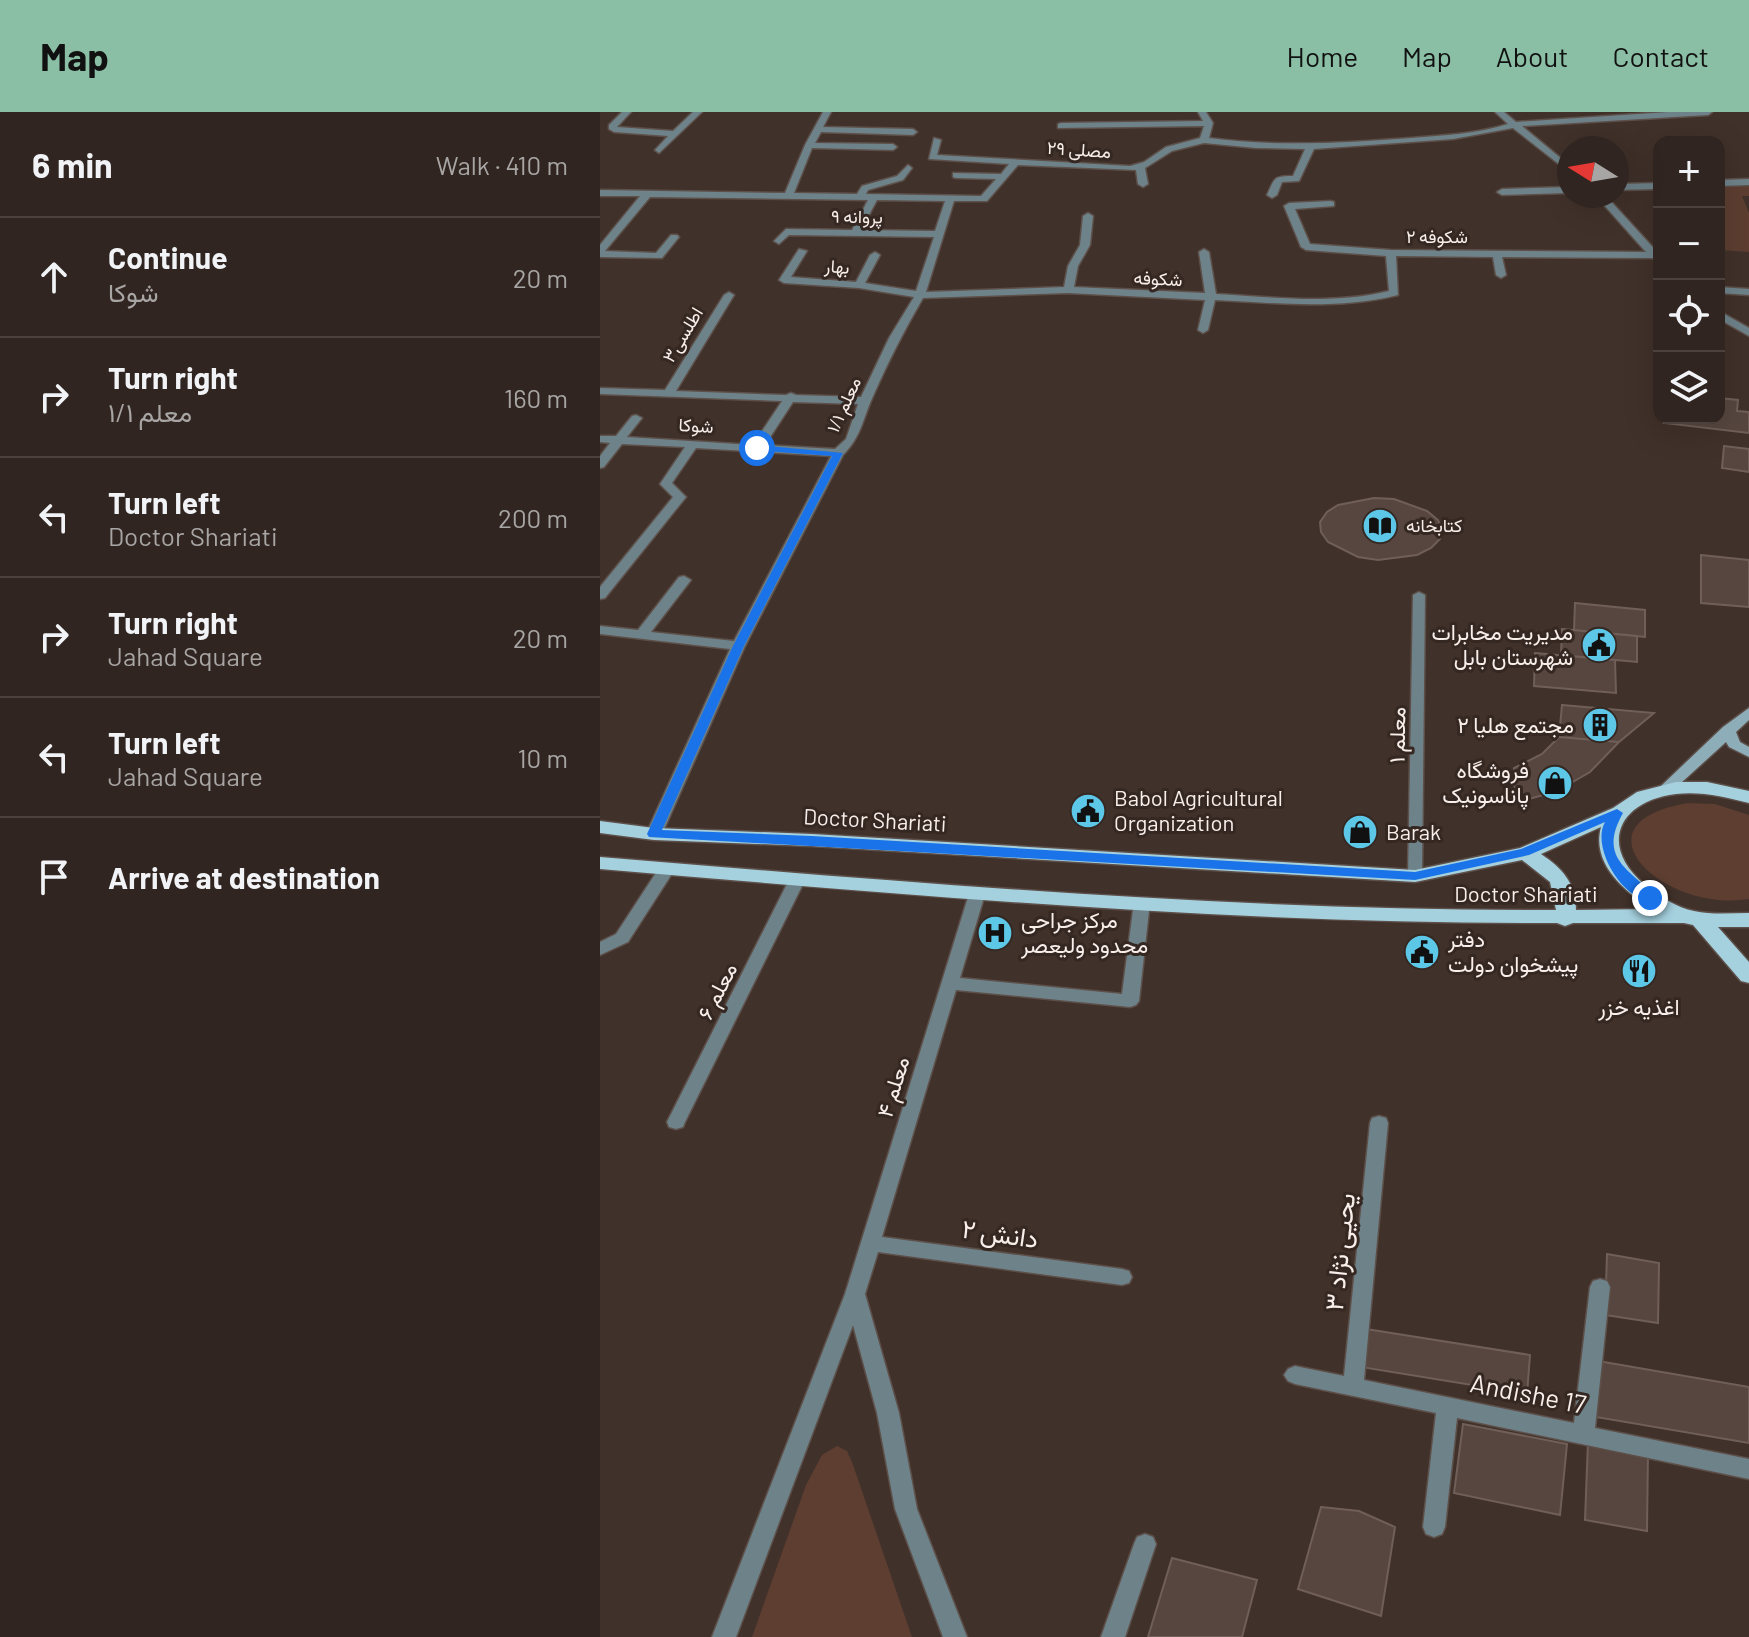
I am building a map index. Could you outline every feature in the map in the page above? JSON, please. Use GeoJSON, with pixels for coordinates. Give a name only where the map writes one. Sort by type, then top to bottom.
{"type":"FeatureCollection","features":[{"type":"Feature","properties":{"kind":"main road"},"geometry":{"type":"LineString","coordinates":[[1666,789],[1749,712]]}},
{"type":"Feature","properties":{"kind":"main road"},"geometry":{"type":"LineString","coordinates":[[1728,730],[1734,744],[1749,753]]}},
{"type":"Feature","properties":{"kind":"main road","name":"Doctor Shariati"},"geometry":{"type":"LineString","coordinates":[[600,827],[654,834],[812,840],[1415,876],[1525,853],[1617,813],[1630,802],[1666,789],[1707,788],[1749,797]]}},
{"type":"Feature","properties":{"kind":"main road"},"geometry":{"type":"LineString","coordinates":[[1617,813],[1608,828],[1607,837],[1614,864],[1640,890],[1692,918],[1749,976]]}},
{"type":"Feature","properties":{"kind":"main road"},"geometry":{"type":"LineString","coordinates":[[1525,853],[1546,866],[1562,882],[1568,901],[1565,919]]}},
{"type":"Feature","properties":{"kind":"main road","name":"Doctor Shariati"},"geometry":{"type":"LineString","coordinates":[[600,863],[977,894],[1401,917],[1749,920]]}},
{"type":"Feature","properties":{"kind":"street"},"geometry":{"type":"LineString","coordinates":[[627,112],[612,127],[614,129],[674,134]]}},
{"type":"Feature","properties":{"kind":"street"},"geometry":{"type":"LineString","coordinates":[[659,150],[698,112]]}},
{"type":"Feature","properties":{"kind":"street"},"geometry":{"type":"LineString","coordinates":[[789,195],[809,145],[827,112]]}},
{"type":"Feature","properties":{"kind":"street"},"geometry":{"type":"LineString","coordinates":[[1202,112],[1209,123],[1204,140],[1245,147],[1311,146],[1490,133],[1517,124],[1708,112]]}},
{"type":"Feature","properties":{"kind":"street"},"geometry":{"type":"LineString","coordinates":[[1499,112],[1557,159]]}},
{"type":"Feature","properties":{"kind":"street"},"geometry":{"type":"LineString","coordinates":[[1061,126],[1209,123]]}},
{"type":"Feature","properties":{"kind":"street"},"geometry":{"type":"LineString","coordinates":[[817,129],[913,132]]}},
{"type":"Feature","properties":{"kind":"street","name":"مصلی ۲۹"},"geometry":{"type":"LineString","coordinates":[[937,140],[932,157],[1104,168],[1140,166],[1169,149],[1204,140]]}},
{"type":"Feature","properties":{"kind":"street"},"geometry":{"type":"LineString","coordinates":[[809,145],[893,147]]}},
{"type":"Feature","properties":{"kind":"street"},"geometry":{"type":"LineString","coordinates":[[1272,195],[1279,179],[1296,179],[1311,146]]}},
{"type":"Feature","properties":{"kind":"street"},"geometry":{"type":"LineString","coordinates":[[948,186],[961,161]]}},
{"type":"Feature","properties":{"kind":"street"},"geometry":{"type":"LineString","coordinates":[[600,193],[984,199],[1016,162]]}},
{"type":"Feature","properties":{"kind":"street"},"geometry":{"type":"LineString","coordinates":[[1140,166],[1143,184]]}},
{"type":"Feature","properties":{"kind":"street"},"geometry":{"type":"LineString","coordinates":[[859,198],[865,188],[900,178],[908,168]]}},
{"type":"Feature","properties":{"kind":"street"},"geometry":{"type":"LineString","coordinates":[[956,175],[1005,177]]}},
{"type":"Feature","properties":{"kind":"street"},"geometry":{"type":"LineString","coordinates":[[1725,183],[1749,182]]}},
{"type":"Feature","properties":{"kind":"street"},"geometry":{"type":"LineString","coordinates":[[1629,187],[1653,186]]}},
{"type":"Feature","properties":{"kind":"street"},"geometry":{"type":"LineString","coordinates":[[1502,192],[1557,190]]}},
{"type":"Feature","properties":{"kind":"street"},"geometry":{"type":"LineString","coordinates":[[600,252],[647,194]]}},
{"type":"Feature","properties":{"kind":"street"},"geometry":{"type":"LineString","coordinates":[[855,233],[874,198]]}},
{"type":"Feature","properties":{"kind":"street","name":"معلم ۱/۱"},"geometry":{"type":"LineString","coordinates":[[654,834],[738,646],[838,453],[851,440],[894,338],[920,295],[950,200]]}},
{"type":"Feature","properties":{"kind":"street","name":"شکوفه ۲"},"geometry":{"type":"LineString","coordinates":[[1331,204],[1289,206],[1306,247],[1391,253],[1653,258]]}},
{"type":"Feature","properties":{"kind":"street"},"geometry":{"type":"LineString","coordinates":[[1612,208],[1653,255]]}},
{"type":"Feature","properties":{"kind":"street"},"geometry":{"type":"LineString","coordinates":[[1068,290],[1073,266],[1085,245],[1088,216]]}},
{"type":"Feature","properties":{"kind":"street","name":"پروانه ۹"},"geometry":{"type":"LineString","coordinates":[[779,241],[786,232],[939,234]]}},
{"type":"Feature","properties":{"kind":"street"},"geometry":{"type":"LineString","coordinates":[[600,252],[659,256],[674,237]]}},
{"type":"Feature","properties":{"kind":"street"},"geometry":{"type":"LineString","coordinates":[[1433,238],[1438,253]]}},
{"type":"Feature","properties":{"kind":"street","name":"بهار"},"geometry":{"type":"LineString","coordinates":[[802,251],[784,280],[859,285],[920,295]]}},
{"type":"Feature","properties":{"kind":"street"},"geometry":{"type":"LineString","coordinates":[[1203,330],[1211,297],[1204,252]]}},
{"type":"Feature","properties":{"kind":"street","name":"شکوفه"},"geometry":{"type":"LineString","coordinates":[[920,295],[1068,290],[1320,302],[1370,299],[1394,293],[1391,253]]}},
{"type":"Feature","properties":{"kind":"street"},"geometry":{"type":"LineString","coordinates":[[1497,254],[1501,275]]}},
{"type":"Feature","properties":{"kind":"street"},"geometry":{"type":"LineString","coordinates":[[859,285],[875,255]]}},
{"type":"Feature","properties":{"kind":"street"},"geometry":{"type":"LineString","coordinates":[[818,299],[828,283]]}},
{"type":"Feature","properties":{"kind":"street"},"geometry":{"type":"LineString","coordinates":[[1725,290],[1749,292]]}},
{"type":"Feature","properties":{"kind":"street","name":"اطلسی۳"},"geometry":{"type":"LineString","coordinates":[[668,395],[729,295]]}},
{"type":"Feature","properties":{"kind":"street"},"geometry":{"type":"LineString","coordinates":[[1725,318],[1749,333]]}},
{"type":"Feature","properties":{"kind":"street"},"geometry":{"type":"LineString","coordinates":[[600,391],[865,401]]}},
{"type":"Feature","properties":{"kind":"street"},"geometry":{"type":"LineString","coordinates":[[757,448],[791,396]]}},
{"type":"Feature","properties":{"kind":"street"},"geometry":{"type":"LineString","coordinates":[[600,464],[636,418]]}},
{"type":"Feature","properties":{"kind":"street","name":"شوکا"},"geometry":{"type":"LineString","coordinates":[[600,439],[838,453]]}},
{"type":"Feature","properties":{"kind":"street"},"geometry":{"type":"LineString","coordinates":[[600,595],[680,497],[666,484],[693,444]]}},
{"type":"Feature","properties":{"kind":"street"},"geometry":{"type":"LineString","coordinates":[[641,635],[684,580]]}},
{"type":"Feature","properties":{"kind":"street"},"geometry":{"type":"LineString","coordinates":[[600,630],[738,646]]}},
{"type":"Feature","properties":{"kind":"street"},"geometry":{"type":"LineString","coordinates":[[600,949],[622,938],[667,869]]}},
{"type":"Feature","properties":{"kind":"street","name":"معلم ۶"},"geometry":{"type":"LineString","coordinates":[[676,1122],[797,880]]}},
{"type":"Feature","properties":{"kind":"street","name":"معلم ۴"},"geometry":{"type":"LineString","coordinates":[[724,1637],[855,1294],[977,894]]}},
{"type":"Feature","properties":{"kind":"street"},"geometry":{"type":"LineString","coordinates":[[950,983],[1130,1001],[1142,902]]}},
{"type":"Feature","properties":{"kind":"street","name":"یحیی نژاد ۳"},"geometry":{"type":"LineString","coordinates":[[1353,1387],[1379,1123]]}},
{"type":"Feature","properties":{"kind":"street","name":"دانش ۲"},"geometry":{"type":"LineString","coordinates":[[871,1243],[1122,1277]]}},
{"type":"Feature","properties":{"kind":"street"},"geometry":{"type":"LineString","coordinates":[[1584,1433],[1600,1287]]}},
{"type":"Feature","properties":{"kind":"street"},"geometry":{"type":"LineString","coordinates":[[855,1294],[888,1413],[906,1509],[955,1637]]}},
{"type":"Feature","properties":{"kind":"street","name":"Andishe 17"},"geometry":{"type":"LineString","coordinates":[[1295,1375],[1749,1469]]}},
{"type":"Feature","properties":{"kind":"street"},"geometry":{"type":"LineString","coordinates":[[1434,1527],[1448,1406]]}},
{"type":"Feature","properties":{"kind":"street"},"geometry":{"type":"LineString","coordinates":[[1113,1637],[1145,1544]]}},
{"type":"Feature","properties":{"kind":"lane","name":"معلم ۱"},"geometry":{"type":"LineString","coordinates":[[1415,876],[1419,595]]}},
{"type":"Feature","properties":{"kind":"shaded area"},"geometry":{"type":"Polygon","coordinates":[[[1749,185],[1749,196],[1742,196],[1749,213],[1749,252],[1725,250],[1725,187],[1749,185]]]}},
{"type":"Feature","properties":{"kind":"shaded area"},"geometry":{"type":"Polygon","coordinates":[[[1688,803],[1715,804],[1749,815],[1749,899],[1717,900],[1686,893],[1660,880],[1641,864],[1632,846],[1635,828],[1653,813],[1688,803]]]}},
{"type":"Feature","properties":{"kind":"shaded area"},"geometry":{"type":"Polygon","coordinates":[[[837,1446],[847,1451],[852,1462],[912,1637],[752,1637],[806,1485],[822,1455],[837,1446]]]}},
{"type":"Feature","properties":{"kind":"building"},"geometry":{"type":"Polygon","coordinates":[[[1725,399],[1738,400],[1737,411],[1749,412],[1749,433],[1672,424],[1725,424],[1725,399]]]}},
{"type":"Feature","properties":{"kind":"building"},"geometry":{"type":"Polygon","coordinates":[[[1724,446],[1749,449],[1749,472],[1722,468],[1724,446]]]}},
{"type":"Feature","properties":{"kind":"building","name":"کتابخانه"},"geometry":{"type":"Polygon","coordinates":[[[1374,498],[1394,499],[1427,511],[1438,520],[1442,529],[1440,539],[1417,555],[1378,560],[1358,557],[1328,542],[1321,532],[1320,522],[1327,512],[1338,505],[1374,498]]]}},
{"type":"Feature","properties":{"kind":"building"},"geometry":{"type":"Polygon","coordinates":[[[1701,555],[1749,560],[1749,607],[1701,603],[1701,555]]]}},
{"type":"Feature","properties":{"kind":"building"},"geometry":{"type":"Polygon","coordinates":[[[1575,603],[1645,610],[1645,637],[1574,630],[1575,603]]]}},
{"type":"Feature","properties":{"kind":"building","name":"مدیریت مخابرات شهرستان بابل"},"geometry":{"type":"Polygon","coordinates":[[[1562,629],[1637,636],[1637,662],[1561,655],[1562,629]]]}},
{"type":"Feature","properties":{"kind":"building"},"geometry":{"type":"Polygon","coordinates":[[[1535,653],[1615,660],[1616,693],[1534,686],[1535,653]]]}},
{"type":"Feature","properties":{"kind":"building","name":"مجتمع هلیا ۲"},"geometry":{"type":"Polygon","coordinates":[[[1562,705],[1654,713],[1619,742],[1559,737],[1562,705]]]}},
{"type":"Feature","properties":{"kind":"building"},"geometry":{"type":"Polygon","coordinates":[[[1559,737],[1619,742],[1590,772],[1557,791],[1515,803],[1514,768],[1542,754],[1559,737]]]}},
{"type":"Feature","properties":{"kind":"building"},"geometry":{"type":"Polygon","coordinates":[[[1607,1254],[1659,1263],[1658,1323],[1605,1315],[1607,1254]]]}},
{"type":"Feature","properties":{"kind":"building"},"geometry":{"type":"Polygon","coordinates":[[[1366,1329],[1530,1355],[1527,1394],[1361,1367],[1366,1329]]]}},
{"type":"Feature","properties":{"kind":"building"},"geometry":{"type":"Polygon","coordinates":[[[1598,1361],[1749,1387],[1749,1443],[1596,1417],[1598,1361]]]}},
{"type":"Feature","properties":{"kind":"building"},"geometry":{"type":"Polygon","coordinates":[[[1463,1424],[1567,1444],[1560,1515],[1454,1493],[1463,1424]]]}},
{"type":"Feature","properties":{"kind":"building"},"geometry":{"type":"Polygon","coordinates":[[[1588,1442],[1648,1452],[1647,1531],[1585,1520],[1588,1442]]]}},
{"type":"Feature","properties":{"kind":"building"},"geometry":{"type":"Polygon","coordinates":[[[1321,1507],[1359,1511],[1395,1527],[1381,1616],[1298,1589],[1321,1507]]]}},
{"type":"Feature","properties":{"kind":"building"},"geometry":{"type":"Polygon","coordinates":[[[1172,1558],[1257,1580],[1242,1637],[1148,1637],[1172,1558]]]}},
{"type":"Feature","properties":{"kind":"place","name":"کتابخانه"},"geometry":{"type":"Point","coordinates":[1380,526]}},
{"type":"Feature","properties":{"kind":"place","name":"مدیریت مخابرات شهرستان بابل"},"geometry":{"type":"Point","coordinates":[1599,645]}},
{"type":"Feature","properties":{"kind":"place","name":"مجتمع هلیا ۲"},"geometry":{"type":"Point","coordinates":[1600,725]}},
{"type":"Feature","properties":{"kind":"place","name":"فروشگاه پاناسونیک"},"geometry":{"type":"Point","coordinates":[1555,783]}},
{"type":"Feature","properties":{"kind":"place","name":"Babol Agricultural Organization"},"geometry":{"type":"Point","coordinates":[1088,811]}},
{"type":"Feature","properties":{"kind":"place","name":"Barak"},"geometry":{"type":"Point","coordinates":[1360,832]}},
{"type":"Feature","properties":{"kind":"place","name":"مرکز جراحی محدود ولیعصر"},"geometry":{"type":"Point","coordinates":[995,933]}},
{"type":"Feature","properties":{"kind":"place","name":"دفتر پیشخوان دولت"},"geometry":{"type":"Point","coordinates":[1422,952]}},
{"type":"Feature","properties":{"kind":"place","name":"اغذیه خزر"},"geometry":{"type":"Point","coordinates":[1639,971]}},
{"type":"Feature","properties":{"kind":"route"},"geometry":{"type":"LineString","coordinates":[[757,448],[838,453],[738,646],[654,834],[812,840],[1415,876],[1525,853],[1617,813],[1608,828],[1607,846],[1614,864],[1629,882],[1650,898]]}}]}
